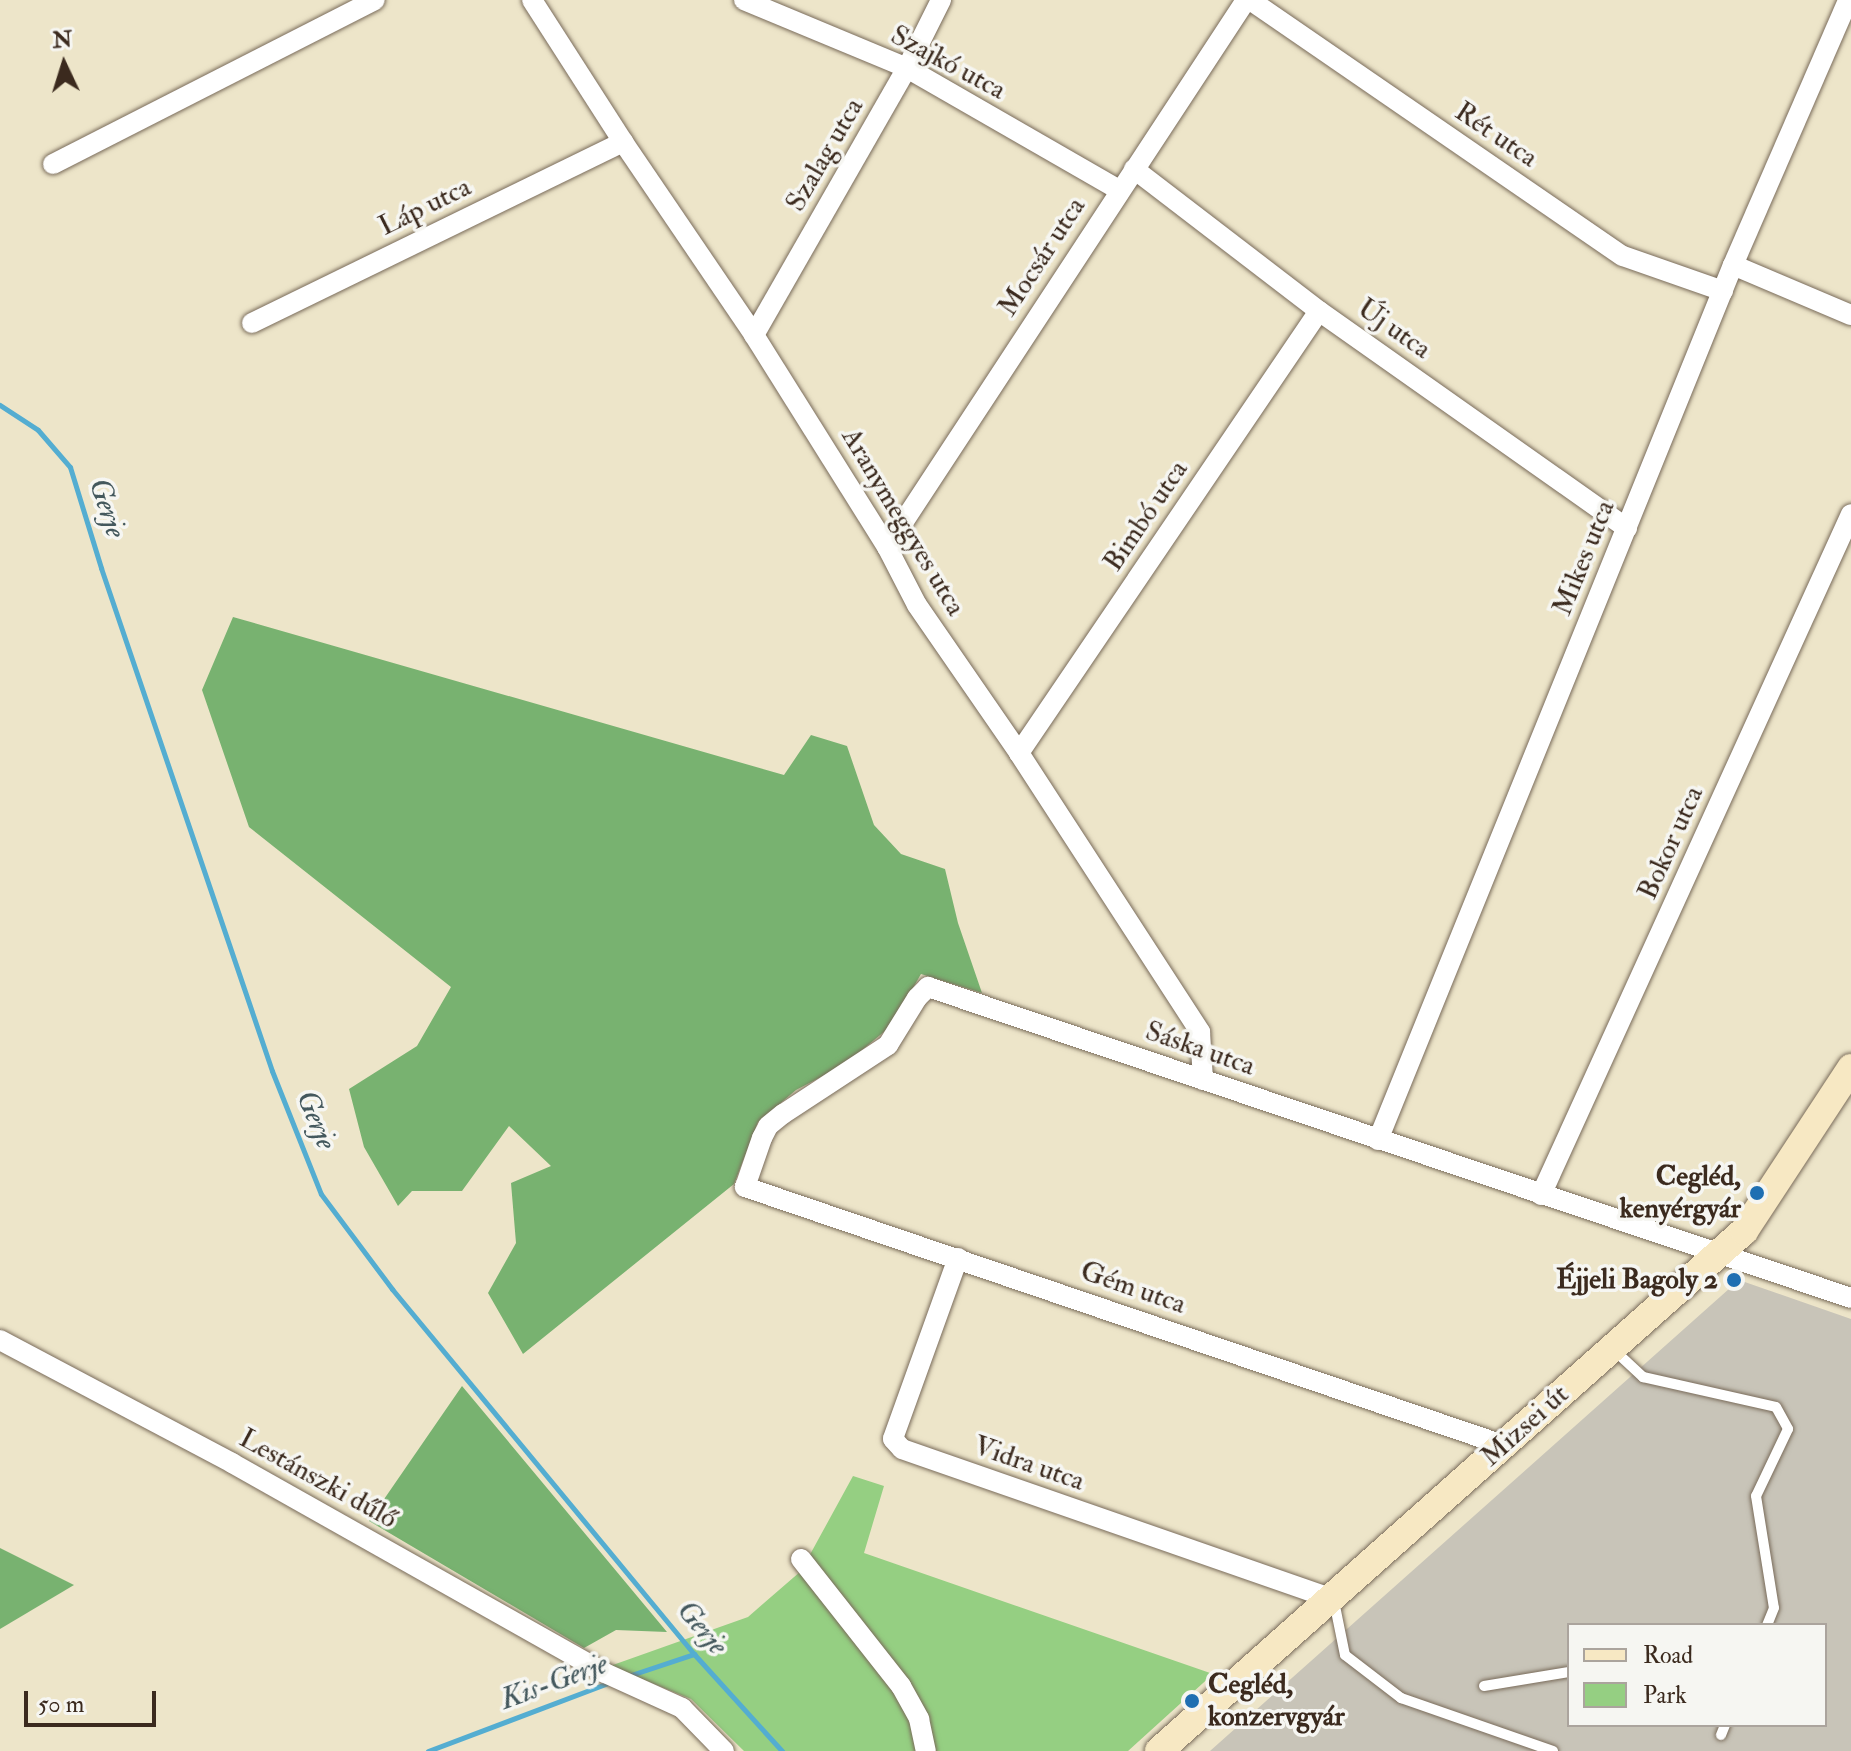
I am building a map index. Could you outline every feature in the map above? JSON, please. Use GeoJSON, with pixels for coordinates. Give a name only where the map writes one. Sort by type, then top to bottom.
{"type":"FeatureCollection","features":[{"type":"Feature","properties":{"kind":"main road","name":"Mizsei út"},"geometry":{"type":"LineString","coordinates":[[1159,1751],[1744,1231],[1851,1068]]}},
{"type":"Feature","properties":{"kind":"street"},"geometry":{"type":"LineString","coordinates":[[53,164],[375,0]]}},
{"type":"Feature","properties":{"kind":"street","name":"Aranymeggyes utca"},"geometry":{"type":"LineString","coordinates":[[532,0],[623,142],[754,335],[887,547],[917,605],[1019,753],[1200,1032],[1203,1080]]}},
{"type":"Feature","properties":{"kind":"street","name":"Szajkó utca"},"geometry":{"type":"LineString","coordinates":[[744,0],[907,68],[1119,190]]}},
{"type":"Feature","properties":{"kind":"street","name":"Szalag utca"},"geometry":{"type":"LineString","coordinates":[[754,335],[907,68],[941,0]]}},
{"type":"Feature","properties":{"kind":"street","name":"Mocsár utca"},"geometry":{"type":"LineString","coordinates":[[887,547],[1119,190],[1248,0]]}},
{"type":"Feature","properties":{"kind":"street","name":"Rét utca"},"geometry":{"type":"LineString","coordinates":[[1248,0],[1623,256],[1723,291]]}},
{"type":"Feature","properties":{"kind":"street","name":"Mikes utca"},"geometry":{"type":"LineString","coordinates":[[1378,1140],[1733,265],[1845,26],[1848,0]]}},
{"type":"Feature","properties":{"kind":"street","name":"Láp utca"},"geometry":{"type":"LineString","coordinates":[[252,323],[623,142]]}},
{"type":"Feature","properties":{"kind":"street","name":"Új utca"},"geometry":{"type":"LineString","coordinates":[[1134,169],[1319,311],[1627,528]]}},
{"type":"Feature","properties":{"kind":"street"},"geometry":{"type":"LineString","coordinates":[[1733,265],[1851,315]]}},
{"type":"Feature","properties":{"kind":"street","name":"Bimbó utca"},"geometry":{"type":"LineString","coordinates":[[1019,753],[1319,311]]}},
{"type":"Feature","properties":{"kind":"street","name":"Bokor utca"},"geometry":{"type":"LineString","coordinates":[[1541,1195],[1851,514]]}},
{"type":"Feature","properties":{"kind":"street","name":"Sáska utca"},"geometry":{"type":"LineString","coordinates":[[745,1187],[768,1126],[888,1045],[917,998],[928,987],[1851,1298]]}},
{"type":"Feature","properties":{"kind":"street","name":"Gém utca"},"geometry":{"type":"LineString","coordinates":[[745,1187],[1503,1445]]}},
{"type":"Feature","properties":{"kind":"street","name":"Vidra utca"},"geometry":{"type":"LineString","coordinates":[[958,1258],[893,1439],[902,1449],[1333,1599]]}},
{"type":"Feature","properties":{"kind":"street","name":"Lestánszki dűlő"},"geometry":{"type":"LineString","coordinates":[[0,1340],[232,1463],[605,1673],[682,1708],[724,1751]]}},
{"type":"Feature","properties":{"kind":"street"},"geometry":{"type":"LineString","coordinates":[[801,1559],[901,1686],[919,1719],[926,1751]]}},
{"type":"Feature","properties":{"kind":"lane"},"geometry":{"type":"LineString","coordinates":[[1613,1349],[1643,1377],[1776,1407],[1788,1429],[1756,1496],[1774,1608],[1768,1623]]}},
{"type":"Feature","properties":{"kind":"lane"},"geometry":{"type":"LineString","coordinates":[[1333,1599],[1345,1655],[1401,1698],[1553,1751]]}},
{"type":"Feature","properties":{"kind":"lane"},"geometry":{"type":"LineString","coordinates":[[1484,1686],[1567,1672]]}},
{"type":"Feature","properties":{"kind":"shaded area"},"geometry":{"type":"Polygon","coordinates":[[[1739,1280],[1851,1319],[1851,1751],[1210,1751],[1739,1280]]]}},
{"type":"Feature","properties":{"kind":"green space"},"geometry":{"type":"Polygon","coordinates":[[[233,617],[784,775],[811,735],[847,746],[874,825],[901,854],[945,869],[958,923],[982,993],[921,974],[891,1026],[844,1065],[796,1090],[758,1122],[734,1184],[523,1354],[488,1293],[516,1243],[511,1183],[551,1166],[509,1126],[462,1191],[412,1191],[398,1206],[364,1147],[349,1089],[417,1046],[451,987],[249,827],[202,690],[233,617]]]}},
{"type":"Feature","properties":{"kind":"green space"},"geometry":{"type":"Polygon","coordinates":[[[462,1386],[667,1632],[616,1630],[584,1648],[369,1521],[462,1386]]]}},
{"type":"Feature","properties":{"kind":"green space"},"geometry":{"type":"Polygon","coordinates":[[[853,1476],[884,1486],[864,1553],[1213,1674],[1128,1751],[744,1751],[691,1699],[610,1666],[748,1617],[801,1571],[853,1476]]]}},
{"type":"Feature","properties":{"kind":"green space"},"geometry":{"type":"Polygon","coordinates":[[[0,1548],[74,1585],[0,1629],[0,1548]]]}},
{"type":"Feature","properties":{"kind":"waterway","name":"Gerje"},"geometry":{"type":"LineString","coordinates":[[0,405],[38,430],[70,467],[101,568],[272,1071],[321,1194],[392,1289],[694,1654],[782,1751]]}},
{"type":"Feature","properties":{"kind":"waterway","name":"Kis-Gerje"},"geometry":{"type":"LineString","coordinates":[[628,1676],[694,1654]]}},
{"type":"Feature","properties":{"kind":"waterway","name":"Kis-Gerje"},"geometry":{"type":"LineString","coordinates":[[428,1751],[611,1682]]}},
{"type":"Feature","properties":{"kind":"place","name":"Cegléd, kenyérgyár"},"geometry":{"type":"Point","coordinates":[1757,1193]}},
{"type":"Feature","properties":{"kind":"place","name":"Éjjeli Bagoly 2"},"geometry":{"type":"Point","coordinates":[1734,1280]}},
{"type":"Feature","properties":{"kind":"place","name":"Cegléd, konzervgyár"},"geometry":{"type":"Point","coordinates":[1192,1701]}}]}
